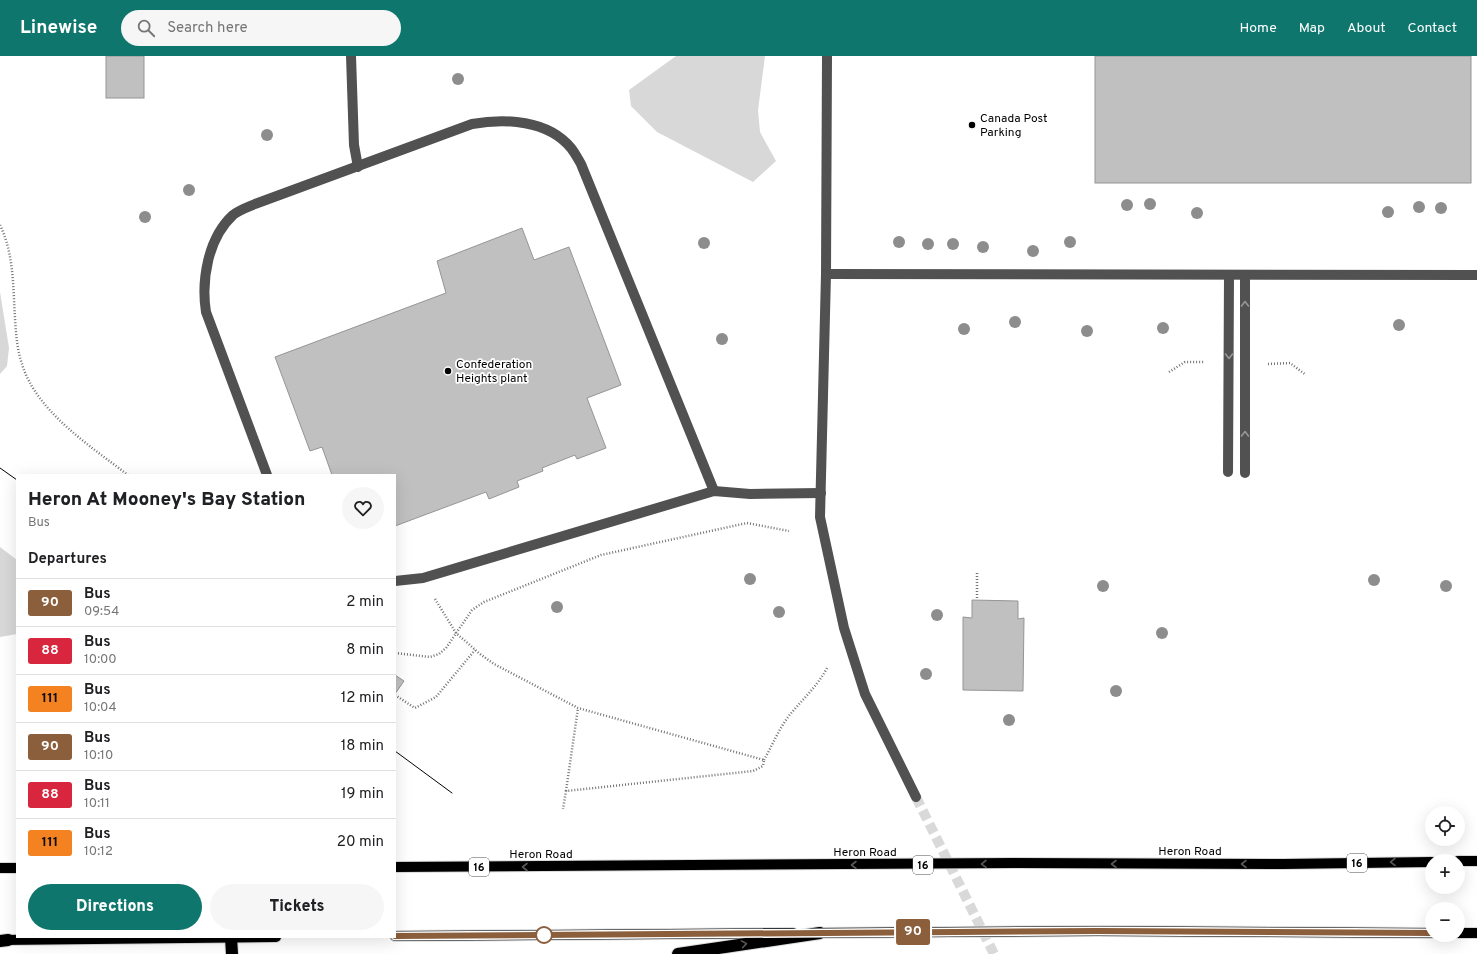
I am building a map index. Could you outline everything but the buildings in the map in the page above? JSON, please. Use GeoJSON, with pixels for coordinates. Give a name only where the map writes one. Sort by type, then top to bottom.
{"type":"FeatureCollection","features":[{"type":"Feature","properties":{"kind":"highway"},"geometry":{"type":"LineString","coordinates":[[678,954],[820,932]]}},
{"type":"Feature","properties":{"kind":"highway"},"geometry":{"type":"LineString","coordinates":[[232,938],[232,954]]}},
{"type":"Feature","properties":{"kind":"main road"},"geometry":{"type":"LineString","coordinates":[[1465,861],[1477,861]]}},
{"type":"Feature","properties":{"kind":"main road","name":"Heron Road"},"geometry":{"type":"LineString","coordinates":[[396,867],[1013,863],[1283,864],[1425,862]]}},
{"type":"Feature","properties":{"kind":"main road"},"geometry":{"type":"LineString","coordinates":[[0,868],[16,868]]}},
{"type":"Feature","properties":{"kind":"main road"},"geometry":{"type":"LineString","coordinates":[[396,936],[1097,931],[1425,933]]}},
{"type":"Feature","properties":{"kind":"main road"},"geometry":{"type":"LineString","coordinates":[[1465,933],[1477,932]]}},
{"type":"Feature","properties":{"kind":"main road"},"geometry":{"type":"LineString","coordinates":[[3,941],[175,938]]}},
{"type":"Feature","properties":{"kind":"street"},"geometry":{"type":"LineString","coordinates":[[351,56],[353,131],[358,167]]}},
{"type":"Feature","properties":{"kind":"street"},"geometry":{"type":"LineString","coordinates":[[827,56],[826,274],[820,517],[844,628],[865,694],[916,797]]}},
{"type":"Feature","properties":{"kind":"street"},"geometry":{"type":"LineString","coordinates":[[266,474],[206,312],[204,279],[208,262],[222,229],[234,214],[255,204],[472,124],[492,120],[512,121],[551,131],[571,148],[581,164],[714,491]]}},
{"type":"Feature","properties":{"kind":"street"},"geometry":{"type":"LineString","coordinates":[[826,274],[1477,275]]}},
{"type":"Feature","properties":{"kind":"street"},"geometry":{"type":"LineString","coordinates":[[1228,472],[1229,275]]}},
{"type":"Feature","properties":{"kind":"street"},"geometry":{"type":"LineString","coordinates":[[1245,275],[1245,473]]}},
{"type":"Feature","properties":{"kind":"street"},"geometry":{"type":"LineString","coordinates":[[396,581],[423,578],[714,491],[750,494],[821,493]]}},
{"type":"Feature","properties":{"kind":"path"},"geometry":{"type":"LineString","coordinates":[[0,226],[12,265],[18,347],[22,365],[28,379],[34,390],[55,416],[78,437],[127,474]]}},
{"type":"Feature","properties":{"kind":"path"},"geometry":{"type":"LineString","coordinates":[[396,653],[430,657],[446,648],[472,610],[484,602],[602,555],[748,523],[789,531]]}},
{"type":"Feature","properties":{"kind":"path"},"geometry":{"type":"LineString","coordinates":[[978,571],[978,598]]}},
{"type":"Feature","properties":{"kind":"path"},"geometry":{"type":"LineString","coordinates":[[423,578],[456,633],[494,664],[578,708],[764,760]]}},
{"type":"Feature","properties":{"kind":"path"},"geometry":{"type":"LineString","coordinates":[[396,696],[415,708],[436,697],[475,650]]}},
{"type":"Feature","properties":{"kind":"path"},"geometry":{"type":"LineString","coordinates":[[566,791],[753,771],[762,766],[792,712],[821,680],[827,668]]}},
{"type":"Feature","properties":{"kind":"path"},"geometry":{"type":"LineString","coordinates":[[563,809],[578,708]]}},
{"type":"Feature","properties":{"kind":"shaded area"},"geometry":{"type":"Polygon","coordinates":[[[676,56],[765,56],[758,110],[760,132],[776,161],[753,182],[657,132],[631,106],[629,90],[676,56]]]}},
{"type":"Feature","properties":{"kind":"shaded area"},"geometry":{"type":"Polygon","coordinates":[[[0,292],[9,348],[7,366],[0,374],[0,292]]]}},
{"type":"Feature","properties":{"kind":"shaded area"},"geometry":{"type":"Polygon","coordinates":[[[0,547],[16,559],[16,634],[0,637],[0,547]]]}},
{"type":"Feature","properties":{"kind":"tunnel"},"geometry":{"type":"LineString","coordinates":[[916,797],[994,954]]}},
{"type":"Feature","properties":{"kind":"tram line"},"geometry":{"type":"LineString","coordinates":[[0,468],[16,479]]}},
{"type":"Feature","properties":{"kind":"tram line"},"geometry":{"type":"LineString","coordinates":[[396,752],[452,793]]}},
{"type":"Feature","properties":{"kind":"bus line","name":"90"},"geometry":{"type":"LineString","coordinates":[[396,936],[1097,931],[1425,933]]}},
{"type":"Feature","properties":{"kind":"place","name":"Canada Post Parking"},"geometry":{"type":"Point","coordinates":[972,125]}},
{"type":"Feature","properties":{"kind":"place","name":"Confederation Heights plant"},"geometry":{"type":"Point","coordinates":[448,371]}}]}
